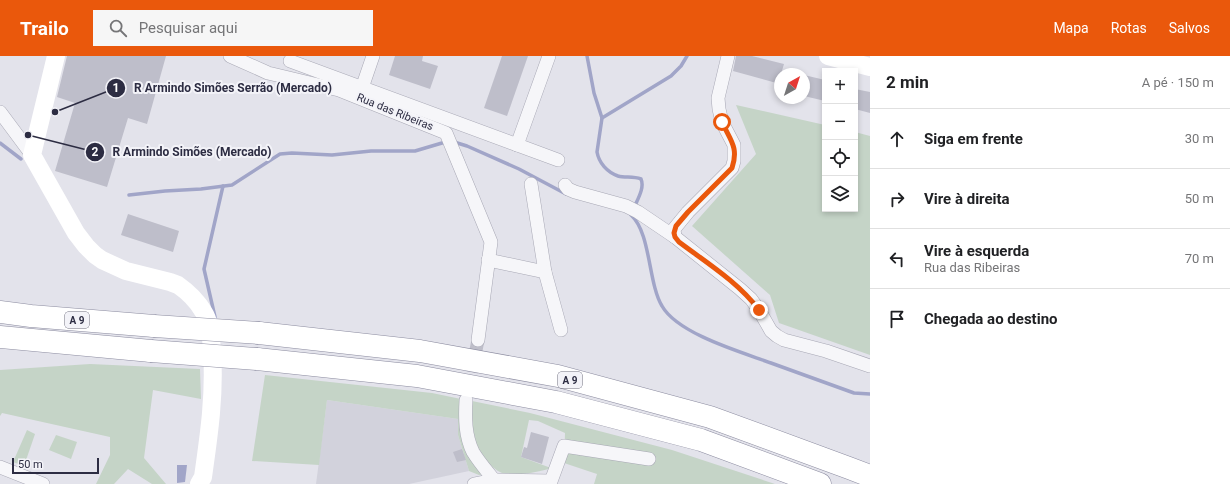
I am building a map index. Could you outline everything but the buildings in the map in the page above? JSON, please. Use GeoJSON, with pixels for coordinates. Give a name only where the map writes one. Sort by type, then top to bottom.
{"type":"FeatureCollection","features":[{"type":"Feature","properties":{"kind":"highway","name":"A 9"},"geometry":{"type":"LineString","coordinates":[[0,312],[154,326],[259,333],[420,351],[558,376],[710,417],[870,476]]}},
{"type":"Feature","properties":{"kind":"highway","name":"A 9"},"geometry":{"type":"LineString","coordinates":[[0,337],[257,359],[417,376],[556,402],[701,440],[820,484]]}},
{"type":"Feature","properties":{"kind":"street"},"geometry":{"type":"LineString","coordinates":[[32,155],[56,56]]}},
{"type":"Feature","properties":{"kind":"street","name":"Rua das Ribeiras"},"geometry":{"type":"LineString","coordinates":[[230,56],[268,73],[339,90],[446,133],[491,242],[488,260]]}},
{"type":"Feature","properties":{"kind":"street"},"geometry":{"type":"LineString","coordinates":[[362,88],[373,56]]}},
{"type":"Feature","properties":{"kind":"street"},"geometry":{"type":"LineString","coordinates":[[518,145],[549,56]]}},
{"type":"Feature","properties":{"kind":"street"},"geometry":{"type":"LineString","coordinates":[[675,237],[674,229],[688,212],[732,168],[734,161],[734,145],[722,122],[718,98],[728,56]]}},
{"type":"Feature","properties":{"kind":"street"},"geometry":{"type":"LineString","coordinates":[[828,56],[870,67]]}},
{"type":"Feature","properties":{"kind":"street"},"geometry":{"type":"LineString","coordinates":[[290,61],[558,160]]}},
{"type":"Feature","properties":{"kind":"street"},"geometry":{"type":"LineString","coordinates":[[0,112],[32,155],[76,233],[95,255],[102,260],[126,271],[178,285],[186,291],[204,312],[211,332],[214,374],[204,482]]}},
{"type":"Feature","properties":{"kind":"street"},"geometry":{"type":"LineString","coordinates":[[531,184],[545,272],[561,330]]}},
{"type":"Feature","properties":{"kind":"street"},"geometry":{"type":"LineString","coordinates":[[565,185],[568,189],[575,192],[626,206],[638,212],[675,237],[746,294],[759,310],[771,331],[777,336],[784,340],[826,351],[870,366]]}},
{"type":"Feature","properties":{"kind":"street"},"geometry":{"type":"LineString","coordinates":[[478,340],[488,260],[545,272]]}},
{"type":"Feature","properties":{"kind":"street"},"geometry":{"type":"LineString","coordinates":[[466,400],[465,420],[468,440],[474,453],[494,480]]}},
{"type":"Feature","properties":{"kind":"street"},"geometry":{"type":"LineString","coordinates":[[474,484],[494,480],[550,482],[564,446],[649,459]]}},
{"type":"Feature","properties":{"kind":"street"},"geometry":{"type":"LineString","coordinates":[[0,467],[43,484]]}},
{"type":"Feature","properties":{"kind":"shaded area"},"geometry":{"type":"Polygon","coordinates":[[[327,400],[458,419],[458,435],[469,471],[409,484],[316,484],[327,400]]]}},
{"type":"Feature","properties":{"kind":"green space"},"geometry":{"type":"Polygon","coordinates":[[[736,105],[822,124],[822,212],[858,212],[858,133],[870,136],[870,355],[779,323],[770,295],[692,226],[756,154],[736,105]]]}},
{"type":"Feature","properties":{"kind":"green space"},"geometry":{"type":"Polygon","coordinates":[[[90,364],[200,369],[201,399],[153,390],[144,458],[166,484],[152,484],[128,469],[114,484],[96,484],[110,455],[110,437],[2,413],[0,416],[0,370],[90,364]]]}},
{"type":"Feature","properties":{"kind":"green space"},"geometry":{"type":"Polygon","coordinates":[[[265,375],[432,393],[461,399],[485,474],[479,475],[469,471],[458,435],[458,419],[327,400],[319,465],[252,461],[265,375]]]}},
{"type":"Feature","properties":{"kind":"green space"},"geometry":{"type":"Polygon","coordinates":[[[472,401],[530,413],[672,450],[775,484],[594,484],[597,474],[564,463],[565,433],[538,421],[529,420],[521,457],[551,468],[520,474],[502,473],[493,468],[485,460],[474,441],[471,426],[472,401]]]}},
{"type":"Feature","properties":{"kind":"green space"},"geometry":{"type":"Polygon","coordinates":[[[27,430],[35,434],[24,466],[13,462],[27,430]]]}},
{"type":"Feature","properties":{"kind":"green space"},"geometry":{"type":"Polygon","coordinates":[[[56,435],[77,442],[71,459],[49,450],[56,435]]]}},
{"type":"Feature","properties":{"kind":"water"},"geometry":{"type":"Polygon","coordinates":[[[177,465],[187,465],[185,482],[177,483],[177,465]]]}},
{"type":"Feature","properties":{"kind":"waterway"},"geometry":{"type":"LineString","coordinates":[[587,56],[594,93],[602,118],[597,152],[598,156],[604,167],[610,172],[621,177],[641,179],[642,186],[639,198],[634,208]]}},
{"type":"Feature","properties":{"kind":"waterway"},"geometry":{"type":"LineString","coordinates":[[602,118],[671,76],[681,66],[687,56]]}},
{"type":"Feature","properties":{"kind":"waterway"},"geometry":{"type":"LineString","coordinates":[[454,142],[467,146],[519,169],[566,194]]}},
{"type":"Feature","properties":{"kind":"waterway"},"geometry":{"type":"LineString","coordinates":[[0,143],[21,159]]}},
{"type":"Feature","properties":{"kind":"waterway"},"geometry":{"type":"LineString","coordinates":[[129,195],[232,185],[280,154],[292,153],[332,155],[371,151],[415,151],[442,143],[448,143]]}},
{"type":"Feature","properties":{"kind":"waterway"},"geometry":{"type":"LineString","coordinates":[[215,317],[204,269],[223,186]]}},
{"type":"Feature","properties":{"kind":"waterway"},"geometry":{"type":"LineString","coordinates":[[631,215],[638,223],[646,246],[657,296],[662,306],[670,316],[682,325],[711,341],[728,348],[854,393],[870,394]]}},
{"type":"Feature","properties":{"kind":"tunnel"},"geometry":{"type":"LineString","coordinates":[[468,391],[478,340]]}},
{"type":"Feature","properties":{"kind":"place","name":"R Armindo Simões Serrão (Mercado)"},"geometry":{"type":"Point","coordinates":[55,112]}},
{"type":"Feature","properties":{"kind":"place","name":"R Armindo Simões (Mercado)"},"geometry":{"type":"Point","coordinates":[28,135]}},
{"type":"Feature","properties":{"kind":"route"},"geometry":{"type":"LineString","coordinates":[[722,122],[734,145],[734,161],[732,168],[688,212],[676,226],[674,233],[679,242],[740,289],[751,299],[759,310]]}}]}
